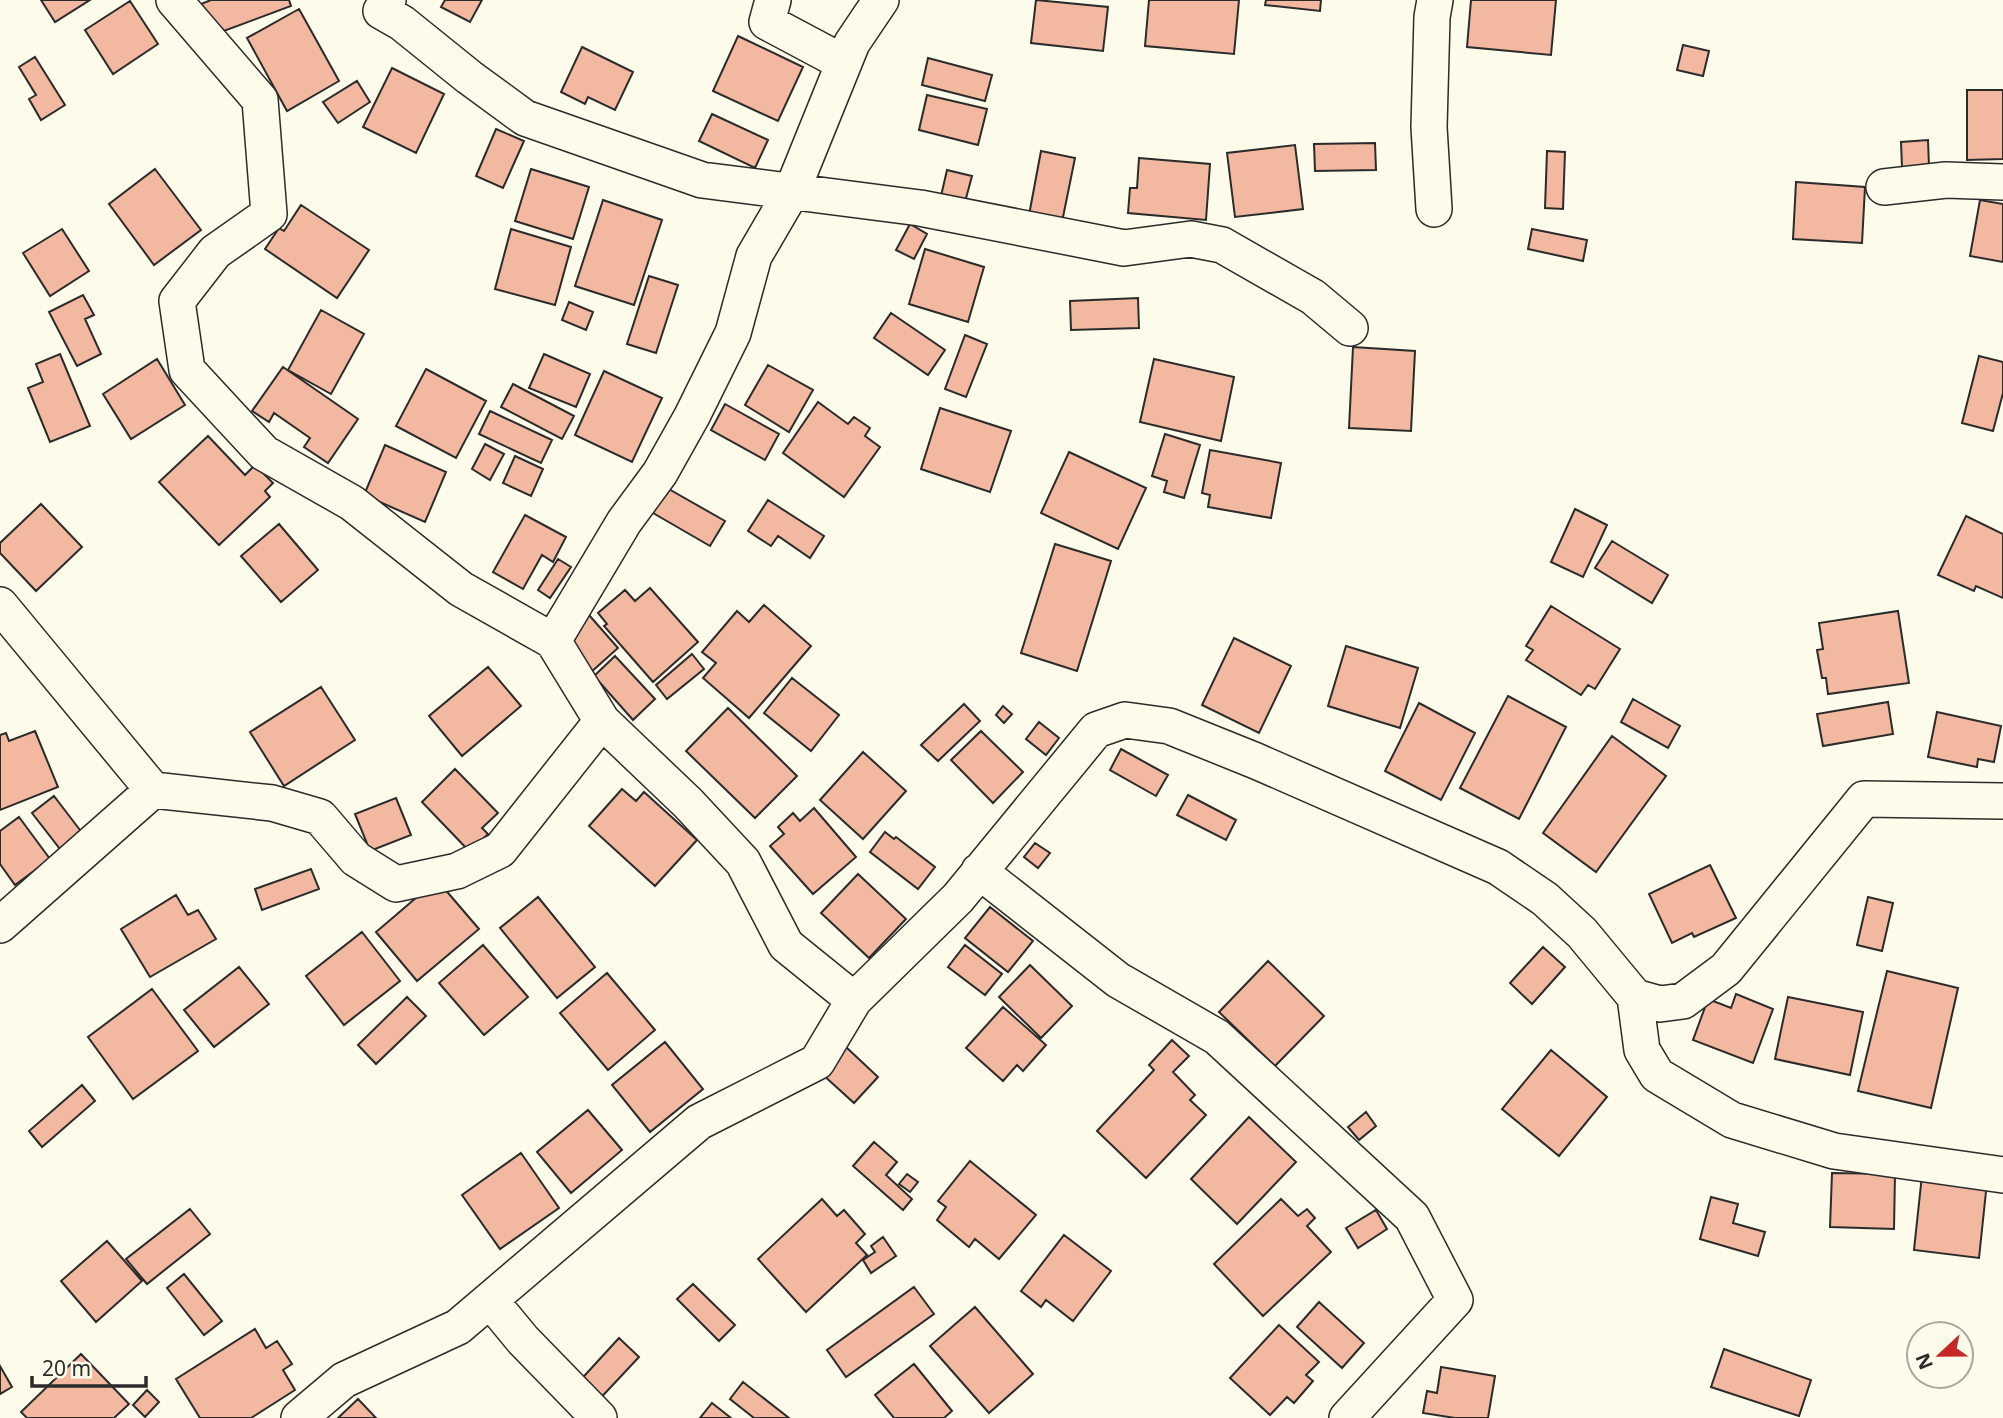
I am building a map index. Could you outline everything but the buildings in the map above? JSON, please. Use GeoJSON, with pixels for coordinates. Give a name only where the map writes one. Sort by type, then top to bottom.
{"type":"FeatureCollection","features":[{"type":"Feature","properties":{"kind":"street"},"geometry":{"type":"LineString","coordinates":[[174,0],[260,100],[269,214],[215,252],[177,301],[187,370],[264,453],[352,503],[461,589],[553,641],[602,721],[688,803],[743,862],[786,944],[854,1000]]}},
{"type":"Feature","properties":{"kind":"street"},"geometry":{"type":"LineString","coordinates":[[773,0],[768,22],[844,64]]}},
{"type":"Feature","properties":{"kind":"street"},"geometry":{"type":"LineString","coordinates":[[553,641],[624,522],[660,473],[692,416],[733,333],[754,256],[792,191],[852,43],[881,0]]}},
{"type":"Feature","properties":{"kind":"street"},"geometry":{"type":"LineString","coordinates":[[1434,209],[1429,127],[1432,17],[1435,0]]}},
{"type":"Feature","properties":{"kind":"street"},"geometry":{"type":"LineString","coordinates":[[380,4],[469,77],[525,118],[702,180],[920,208],[1124,248],[1191,239],[1222,245],[1313,298],[1350,328]]}},
{"type":"Feature","properties":{"kind":"street"},"geometry":{"type":"LineString","coordinates":[[1884,187],[1946,180],[2003,182]]}},
{"type":"Feature","properties":{"kind":"street"},"geometry":{"type":"LineString","coordinates":[[0,605],[153,790],[272,803],[320,817],[356,859],[396,884],[457,871],[500,850],[602,721]]}},
{"type":"Feature","properties":{"kind":"street"},"geometry":{"type":"LineString","coordinates":[[299,1418],[344,1380],[458,1327],[699,1122],[817,1062],[854,1000],[958,898],[1096,730],[1125,720],[1168,726],[1256,761],[1498,867],[1545,899],[1581,933],[1635,997],[1642,1050],[1657,1075],[1732,1120],[1834,1151],[2003,1175]]}},
{"type":"Feature","properties":{"kind":"street"},"geometry":{"type":"LineString","coordinates":[[0,925],[153,790]]}},
{"type":"Feature","properties":{"kind":"street"},"geometry":{"type":"LineString","coordinates":[[1635,997],[1660,1004],[1682,1001],[1726,969],[1864,799],[2003,801]]}},
{"type":"Feature","properties":{"kind":"street"},"geometry":{"type":"LineString","coordinates":[[979,871],[1118,980],[1217,1037],[1412,1217],[1455,1300],[1347,1418]]}},
{"type":"Feature","properties":{"kind":"street"},"geometry":{"type":"LineString","coordinates":[[490,1300],[523,1340],[599,1418]]}}]}
